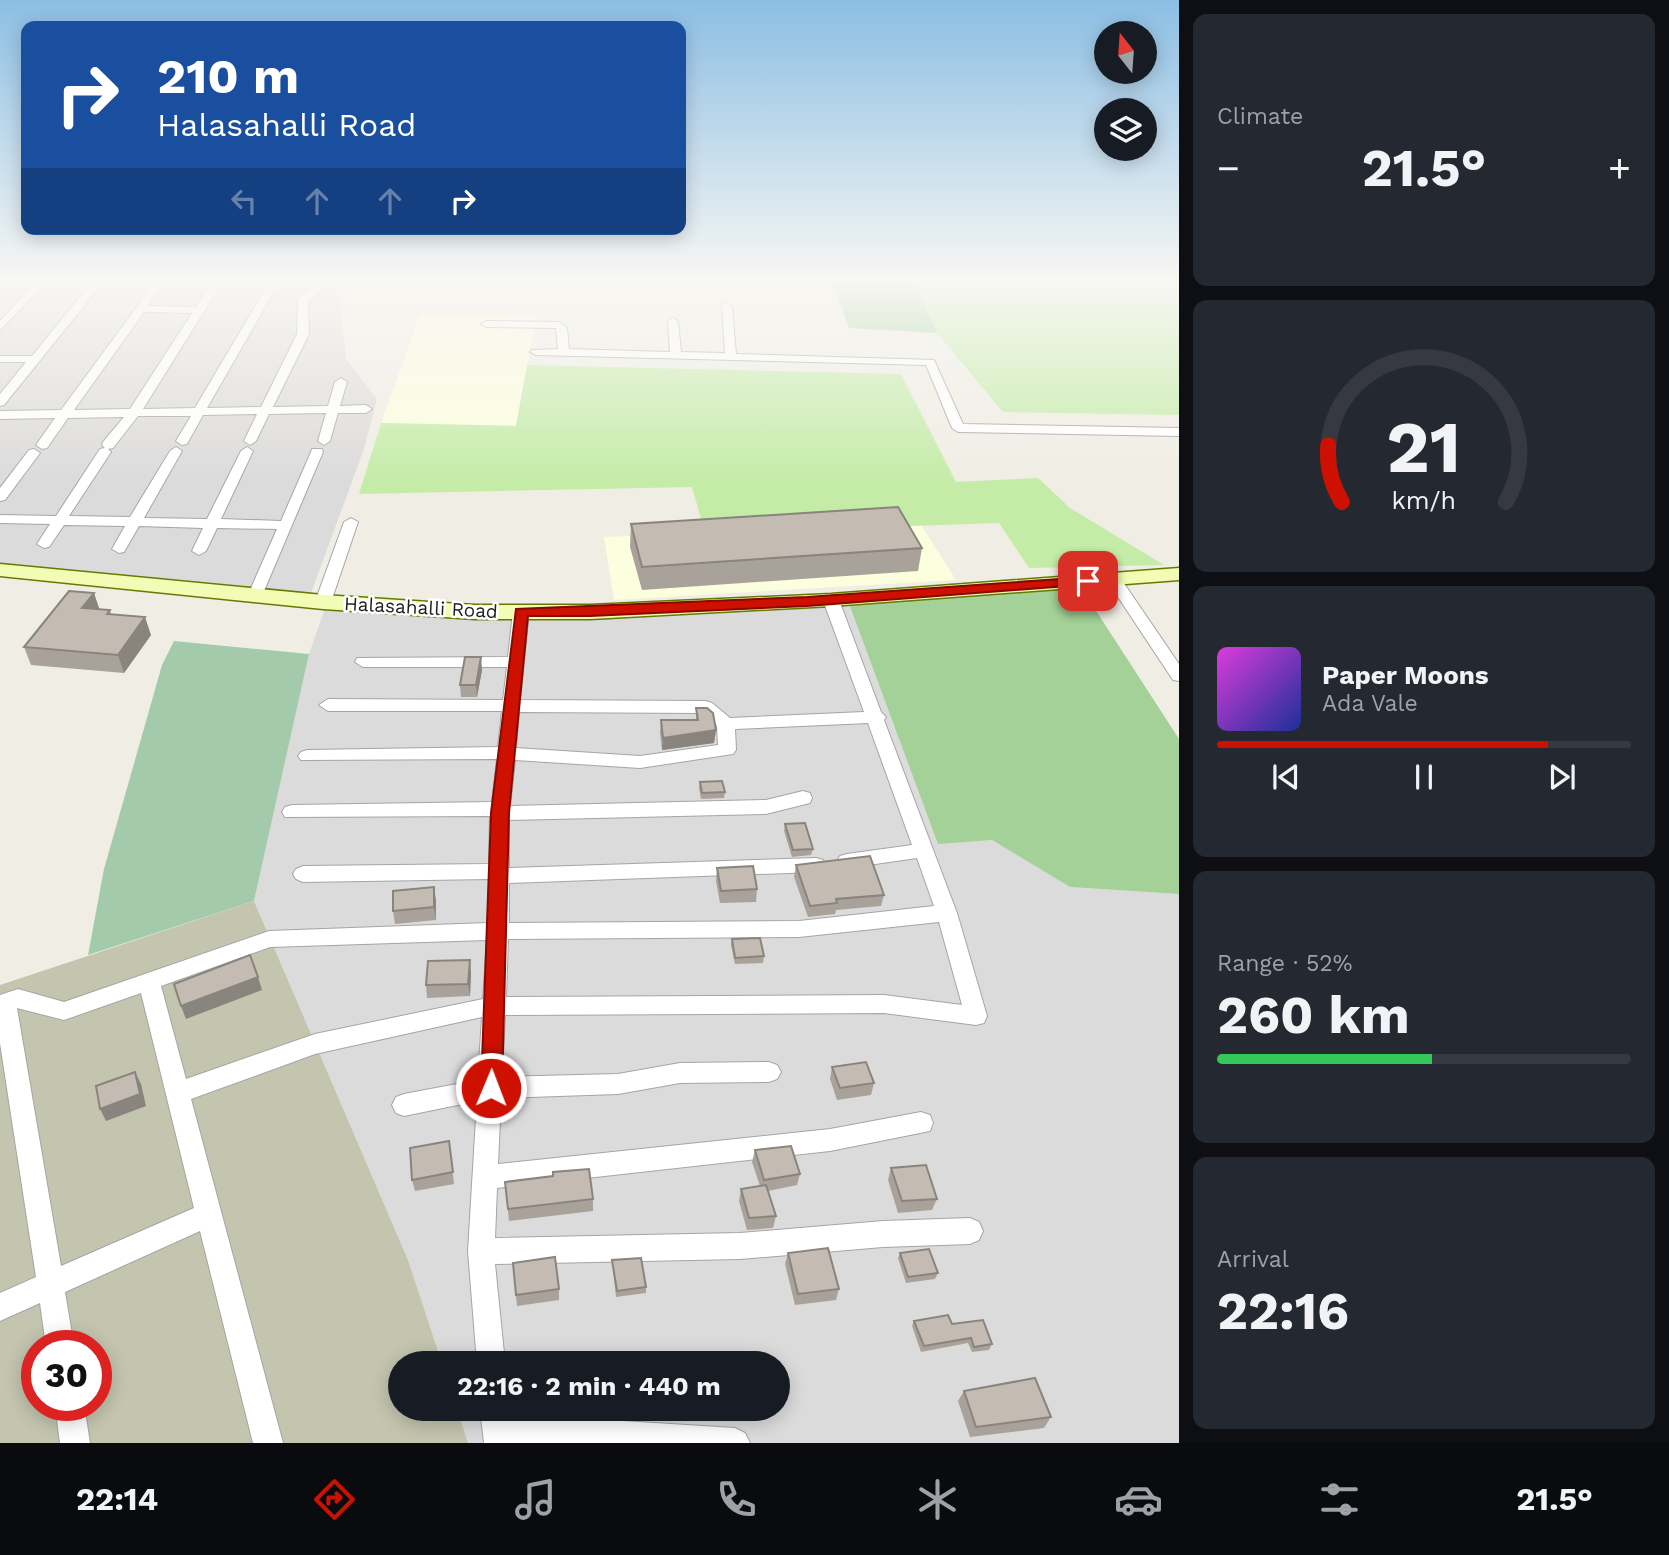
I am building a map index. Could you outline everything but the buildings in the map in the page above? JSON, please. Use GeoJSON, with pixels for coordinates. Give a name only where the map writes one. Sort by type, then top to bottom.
{"type":"FeatureCollection","features":[{"type":"Feature","properties":{"kind":"main road","name":"Halasahalli Road"},"geometry":{"type":"LineString","coordinates":[[0,570],[323,602],[475,612],[590,612],[831,600],[1179,574]]}},
{"type":"Feature","properties":{"kind":"street"},"geometry":{"type":"LineString","coordinates":[[0,402],[45,348]]}},
{"type":"Feature","properties":{"kind":"street"},"geometry":{"type":"LineString","coordinates":[[0,497],[113,348]]}},
{"type":"Feature","properties":{"kind":"street"},"geometry":{"type":"LineString","coordinates":[[44,544],[175,348]]}},
{"type":"Feature","properties":{"kind":"street"},"geometry":{"type":"LineString","coordinates":[[119,549],[236,348]]}},
{"type":"Feature","properties":{"kind":"street"},"geometry":{"type":"LineString","coordinates":[[199,551],[296,348]]}},
{"type":"Feature","properties":{"kind":"street"},"geometry":{"type":"LineString","coordinates":[[675,348],[676,355]]}},
{"type":"Feature","properties":{"kind":"street"},"geometry":{"type":"LineString","coordinates":[[730,348],[731,357]]}},
{"type":"Feature","properties":{"kind":"street"},"geometry":{"type":"LineString","coordinates":[[536,352],[930,362],[958,428],[1179,432]]}},
{"type":"Feature","properties":{"kind":"street"},"geometry":{"type":"LineString","coordinates":[[0,359],[37,359]]}},
{"type":"Feature","properties":{"kind":"street"},"geometry":{"type":"LineString","coordinates":[[256,595],[320,446],[341,382]]}},
{"type":"Feature","properties":{"kind":"street"},"geometry":{"type":"LineString","coordinates":[[0,415],[366,409]]}},
{"type":"Feature","properties":{"kind":"street"},"geometry":{"type":"LineString","coordinates":[[0,519],[285,525]]}},
{"type":"Feature","properties":{"kind":"street"},"geometry":{"type":"LineString","coordinates":[[323,602],[351,522]]}},
{"type":"Feature","properties":{"kind":"street"},"geometry":{"type":"LineString","coordinates":[[1114,579],[1179,676]]}},
{"type":"Feature","properties":{"kind":"street"},"geometry":{"type":"LineString","coordinates":[[177,1093],[315,1044],[492,1006],[884,1004],[976,1016],[947,913],[877,717],[831,600]]}},
{"type":"Feature","properties":{"kind":"street"},"geometry":{"type":"LineString","coordinates":[[490,1351],[481,1251],[498,931],[500,811],[521,612]]}},
{"type":"Feature","properties":{"kind":"street"},"geometry":{"type":"LineString","coordinates":[[363,662],[516,662]]}},
{"type":"Feature","properties":{"kind":"street"},"geometry":{"type":"LineString","coordinates":[[328,705],[706,707],[726,724],[877,717]]}},
{"type":"Feature","properties":{"kind":"street"},"geometry":{"type":"LineString","coordinates":[[307,756],[506,753],[640,762],[727,750],[726,724]]}},
{"type":"Feature","properties":{"kind":"street"},"geometry":{"type":"LineString","coordinates":[[292,812],[766,807],[803,798]]}},
{"type":"Feature","properties":{"kind":"street"},"geometry":{"type":"LineString","coordinates":[[303,874],[498,874],[806,866],[925,850]]}},
{"type":"Feature","properties":{"kind":"street"},"geometry":{"type":"LineString","coordinates":[[57,1330],[2,1004],[18,998],[64,1011],[269,939],[498,931],[799,929],[947,913]]}},
{"type":"Feature","properties":{"kind":"street"},"geometry":{"type":"LineString","coordinates":[[149,983],[268,1443]]}},
{"type":"Feature","properties":{"kind":"street"},"geometry":{"type":"LineString","coordinates":[[404,1105],[491,1088],[618,1084],[680,1073],[769,1072]]}},
{"type":"Feature","properties":{"kind":"street"},"geometry":{"type":"LineString","coordinates":[[486,1177],[830,1140],[921,1123]]}},
{"type":"Feature","properties":{"kind":"street"},"geometry":{"type":"LineString","coordinates":[[0,1307],[209,1214]]}},
{"type":"Feature","properties":{"kind":"street"},"geometry":{"type":"LineString","coordinates":[[481,1251],[740,1246],[883,1234],[970,1231]]}},
{"type":"Feature","properties":{"kind":"street"},"geometry":{"type":"LineString","coordinates":[[72,1421],[75,1443]]}},
{"type":"Feature","properties":{"kind":"street"},"geometry":{"type":"LineString","coordinates":[[497,1427],[735,1443]]}},
{"type":"Feature","properties":{"kind":"shaded area"},"geometry":{"type":"Polygon","coordinates":[[[0,348],[345,348],[346,359],[377,399],[364,449],[311,593],[0,564],[0,348]]]}},
{"type":"Feature","properties":{"kind":"shaded area"},"geometry":{"type":"Polygon","coordinates":[[[408,348],[530,348],[516,426],[381,423],[408,348]]]}},
{"type":"Feature","properties":{"kind":"shaded area"},"geometry":{"type":"Polygon","coordinates":[[[921,525],[956,580],[614,600],[604,537],[921,525]]]}},
{"type":"Feature","properties":{"kind":"shaded area"},"geometry":{"type":"Polygon","coordinates":[[[848,601],[938,843],[992,840],[1070,887],[1179,894],[1179,1443],[468,1443],[461,1421],[790,1421],[790,1351],[438,1351],[408,1260],[254,901],[309,654],[325,608],[472,616],[848,601]]]}},
{"type":"Feature","properties":{"kind":"shaded area"},"geometry":{"type":"Polygon","coordinates":[[[174,641],[309,654],[254,901],[88,955],[104,869],[162,665],[174,641]]]}},
{"type":"Feature","properties":{"kind":"shaded area"},"geometry":{"type":"Polygon","coordinates":[[[254,901],[408,1260],[438,1351],[388,1351],[388,1421],[461,1421],[468,1443],[0,1443],[0,985],[254,901]]]}},
{"type":"Feature","properties":{"kind":"green space"},"geometry":{"type":"Polygon","coordinates":[[[950,348],[1179,348],[1179,415],[1003,412],[950,348]]]}},
{"type":"Feature","properties":{"kind":"green space"},"geometry":{"type":"Polygon","coordinates":[[[527,365],[901,374],[956,482],[1038,478],[1070,508],[1164,565],[1029,568],[999,523],[705,533],[692,487],[359,494],[381,423],[516,426],[527,365]]]}},
{"type":"Feature","properties":{"kind":"green space"},"geometry":{"type":"Polygon","coordinates":[[[1080,586],[1179,739],[1179,894],[1070,887],[992,840],[938,844],[848,601],[1080,586]]]}},
{"type":"Feature","properties":{"kind":"route"},"geometry":{"type":"LineString","coordinates":[[491,1088],[500,813],[521,612],[590,612],[807,601],[1088,581]]}}]}
